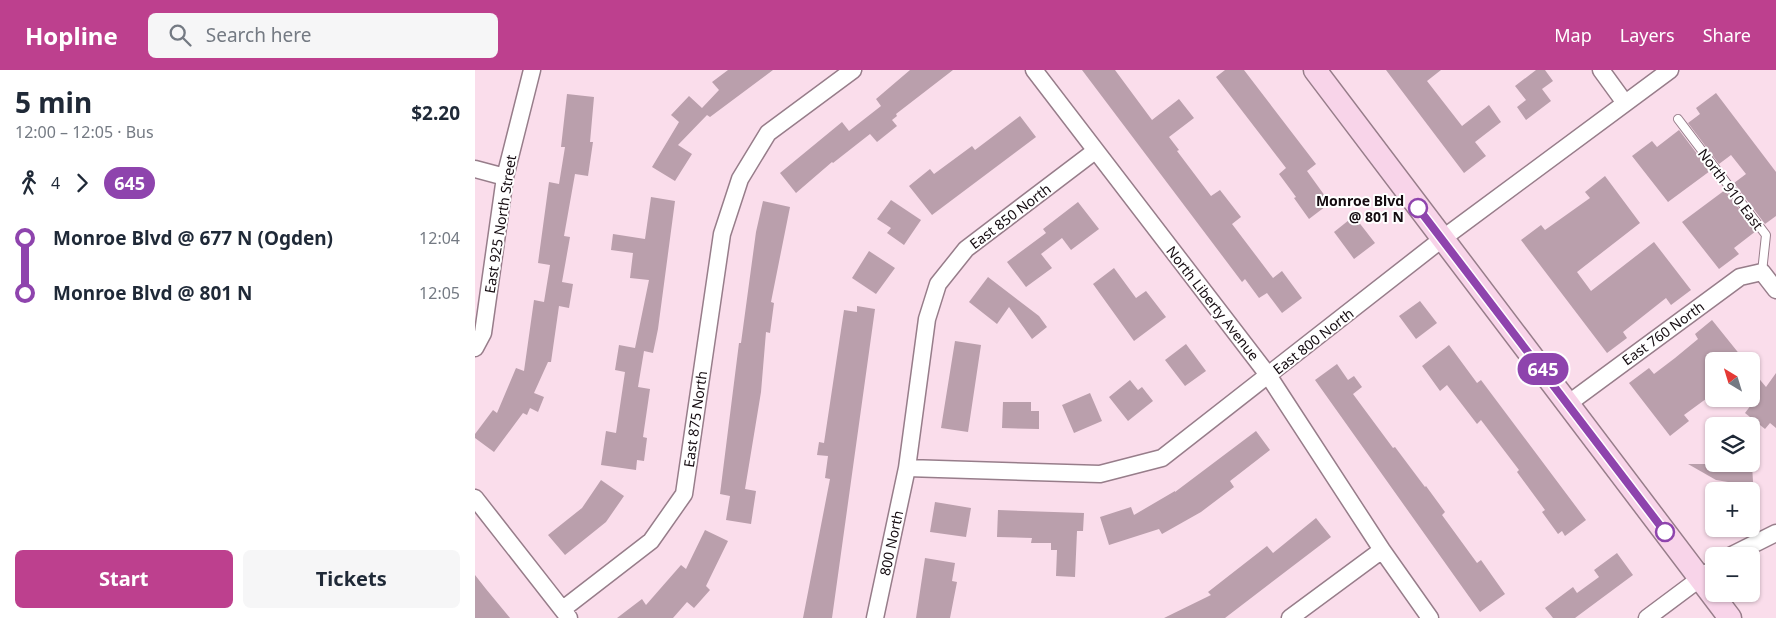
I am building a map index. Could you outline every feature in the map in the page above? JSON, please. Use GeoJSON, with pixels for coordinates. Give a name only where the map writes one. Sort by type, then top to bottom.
{"type":"FeatureCollection","features":[{"type":"Feature","properties":{"kind":"street","name":"East 925 North Street"},"geometry":{"type":"LineString","coordinates":[[475,348],[483,333],[505,177],[532,70]]}},
{"type":"Feature","properties":{"kind":"street","name":"East 875 North"},"geometry":{"type":"LineString","coordinates":[[566,614],[651,541],[684,494],[722,234],[740,179],[768,133],[853,70]]}},
{"type":"Feature","properties":{"kind":"street","name":"North Liberty Avenue"},"geometry":{"type":"LineString","coordinates":[[1034,70],[1269,375],[1382,550],[1431,618]]}},
{"type":"Feature","properties":{"kind":"street"},"geometry":{"type":"LineString","coordinates":[[1315,70],[1442,239],[1569,403],[1705,572]]}},
{"type":"Feature","properties":{"kind":"street"},"geometry":{"type":"LineString","coordinates":[[1601,70],[1625,103]]}},
{"type":"Feature","properties":{"kind":"street","name":"East 800 North"},"geometry":{"type":"LineString","coordinates":[[907,468],[1100,474],[1162,458],[1442,239],[1670,70]]}},
{"type":"Feature","properties":{"kind":"street","name":"East 850 North"},"geometry":{"type":"LineString","coordinates":[[907,468],[927,319],[939,284],[966,249],[1095,151]]}},
{"type":"Feature","properties":{"kind":"street"},"geometry":{"type":"LineString","coordinates":[[475,169],[505,177]]}},
{"type":"Feature","properties":{"kind":"street"},"geometry":{"type":"LineString","coordinates":[[1762,272],[1776,290]]}},
{"type":"Feature","properties":{"kind":"street","name":"East 760 North"},"geometry":{"type":"LineString","coordinates":[[1569,403],[1740,277],[1762,272]]}},
{"type":"Feature","properties":{"kind":"street","name":"800 North"},"geometry":{"type":"LineString","coordinates":[[875,618],[907,468]]}},
{"type":"Feature","properties":{"kind":"street"},"geometry":{"type":"LineString","coordinates":[[475,498],[566,614]]}},
{"type":"Feature","properties":{"kind":"street"},"geometry":{"type":"LineString","coordinates":[[1749,547],[1776,533]]}},
{"type":"Feature","properties":{"kind":"street"},"geometry":{"type":"LineString","coordinates":[[1290,618],[1382,550]]}},
{"type":"Feature","properties":{"kind":"street"},"geometry":{"type":"LineString","coordinates":[[1647,618],[1705,574]]}},
{"type":"Feature","properties":{"kind":"street"},"geometry":{"type":"LineString","coordinates":[[1721,602],[1730,618]]}},
{"type":"Feature","properties":{"kind":"lane","name":"North 910 East"},"geometry":{"type":"LineString","coordinates":[[1677,119],[1766,236],[1762,272]]}},
{"type":"Feature","properties":{"kind":"building"},"geometry":{"type":"Polygon","coordinates":[[[728,70],[773,70],[710,117],[707,115],[678,145],[692,154],[675,181],[652,167],[679,122],[671,115],[689,96],[702,108],[719,90],[712,82],[728,70]]]}},
{"type":"Feature","properties":{"kind":"building"},"geometry":{"type":"Polygon","coordinates":[[[910,70],[953,70],[896,114],[897,116],[892,120],[897,126],[877,142],[870,134],[832,162],[796,193],[780,173],[842,122],[849,131],[881,106],[876,99],[910,70]]]}},
{"type":"Feature","properties":{"kind":"building"},"geometry":{"type":"Polygon","coordinates":[[[1082,70],[1115,70],[1152,120],[1179,99],[1194,118],[1169,137],[1179,150],[1177,151],[1211,196],[1220,190],[1241,217],[1232,224],[1273,278],[1282,271],[1302,298],[1282,313],[1267,293],[1259,298],[1245,279],[1242,282],[1082,70]]]}},
{"type":"Feature","properties":{"kind":"building"},"geometry":{"type":"Polygon","coordinates":[[[1225,70],[1244,70],[1316,164],[1307,171],[1330,203],[1309,219],[1279,174],[1286,168],[1216,77],[1225,70]]]}},
{"type":"Feature","properties":{"kind":"building"},"geometry":{"type":"Polygon","coordinates":[[[1386,70],[1441,70],[1427,81],[1462,126],[1489,105],[1501,122],[1475,142],[1486,156],[1464,173],[1386,70]]]}},
{"type":"Feature","properties":{"kind":"building"},"geometry":{"type":"Polygon","coordinates":[[[1536,70],[1545,70],[1553,81],[1542,89],[1551,101],[1526,120],[1517,107],[1526,100],[1515,86],[1536,70]]]}},
{"type":"Feature","properties":{"kind":"building"},"geometry":{"type":"Polygon","coordinates":[[[1716,93],[1776,172],[1776,216],[1765,224],[1734,183],[1746,174],[1731,155],[1719,164],[1688,123],[1700,114],[1696,108],[1716,93]]]}},
{"type":"Feature","properties":{"kind":"building"},"geometry":{"type":"Polygon","coordinates":[[[567,94],[594,97],[590,142],[593,142],[588,176],[575,174],[564,236],[570,237],[562,282],[573,284],[569,308],[559,306],[551,362],[548,362],[534,393],[544,397],[538,412],[530,408],[527,415],[523,413],[494,452],[475,438],[475,434],[493,410],[497,413],[516,368],[524,371],[534,300],[544,302],[550,265],[538,263],[549,182],[559,184],[565,147],[561,147],[567,94]]]}},
{"type":"Feature","properties":{"kind":"building"},"geometry":{"type":"Polygon","coordinates":[[[1020,116],[1036,137],[932,215],[909,186],[930,169],[934,174],[972,146],[975,150],[1020,116]]]}},
{"type":"Feature","properties":{"kind":"building"},"geometry":{"type":"Polygon","coordinates":[[[1679,130],[1710,171],[1668,202],[1632,156],[1652,141],[1657,147],[1679,130]]]}},
{"type":"Feature","properties":{"kind":"building"},"geometry":{"type":"Polygon","coordinates":[[[1605,176],[1640,223],[1577,272],[1591,291],[1654,242],[1691,290],[1671,305],[1666,298],[1623,332],[1627,338],[1607,353],[1521,240],[1541,225],[1545,230],[1590,198],[1585,192],[1605,176]]]}},
{"type":"Feature","properties":{"kind":"building"},"geometry":{"type":"Polygon","coordinates":[[[1725,190],[1756,231],[1734,248],[1739,254],[1719,269],[1682,222],[1725,190]]]}},
{"type":"Feature","properties":{"kind":"building"},"geometry":{"type":"Polygon","coordinates":[[[651,197],[675,201],[658,329],[653,353],[644,351],[638,387],[650,389],[643,437],[647,438],[644,461],[637,460],[636,470],[601,465],[606,431],[616,433],[625,372],[615,370],[619,345],[635,348],[649,280],[630,278],[633,253],[611,250],[613,234],[645,239],[651,197]]]}},
{"type":"Feature","properties":{"kind":"building"},"geometry":{"type":"Polygon","coordinates":[[[891,200],[921,220],[904,245],[887,233],[891,228],[877,219],[891,200]]]}},
{"type":"Feature","properties":{"kind":"building"},"geometry":{"type":"Polygon","coordinates":[[[763,201],[790,207],[771,302],[774,303],[770,333],[766,332],[761,392],[745,489],[756,491],[751,524],[726,520],[730,496],[720,494],[739,343],[741,343],[756,232],[763,201]]]}},
{"type":"Feature","properties":{"kind":"building"},"geometry":{"type":"Polygon","coordinates":[[[1078,202],[1099,229],[1071,250],[1062,238],[1041,254],[1052,268],[1026,287],[1007,262],[1046,233],[1043,229],[1078,202]]]}},
{"type":"Feature","properties":{"kind":"building"},"geometry":{"type":"Polygon","coordinates":[[[1354,216],[1375,243],[1354,259],[1334,232],[1354,216]]]}},
{"type":"Feature","properties":{"kind":"building"},"geometry":{"type":"Polygon","coordinates":[[[869,251],[895,268],[876,294],[852,278],[869,251]]]}},
{"type":"Feature","properties":{"kind":"building"},"geometry":{"type":"Polygon","coordinates":[[[1114,268],[1136,298],[1146,291],[1166,317],[1134,341],[1093,284],[1114,268]]]}},
{"type":"Feature","properties":{"kind":"building"},"geometry":{"type":"Polygon","coordinates":[[[988,277],[1039,316],[1047,327],[1032,339],[1009,307],[997,324],[969,302],[988,277]]]}},
{"type":"Feature","properties":{"kind":"building"},"geometry":{"type":"Polygon","coordinates":[[[1420,301],[1437,323],[1416,339],[1399,316],[1420,301]]]}},
{"type":"Feature","properties":{"kind":"building"},"geometry":{"type":"Polygon","coordinates":[[[857,306],[875,309],[832,618],[803,618],[830,479],[825,478],[828,456],[817,455],[819,442],[824,443],[844,310],[857,312],[857,306]]]}},
{"type":"Feature","properties":{"kind":"building"},"geometry":{"type":"Polygon","coordinates":[[[1712,320],[1738,352],[1705,352],[1705,400],[1684,415],[1689,421],[1670,436],[1629,383],[1649,368],[1654,374],[1698,339],[1695,334],[1712,320]]]}},
{"type":"Feature","properties":{"kind":"building"},"geometry":{"type":"Polygon","coordinates":[[[955,341],[981,345],[968,432],[941,428],[955,341]]]}},
{"type":"Feature","properties":{"kind":"building"},"geometry":{"type":"Polygon","coordinates":[[[1186,344],[1206,371],[1185,386],[1165,360],[1186,344]]]}},
{"type":"Feature","properties":{"kind":"building"},"geometry":{"type":"Polygon","coordinates":[[[1449,345],[1477,383],[1481,380],[1586,520],[1565,536],[1562,531],[1558,534],[1542,512],[1545,510],[1517,472],[1519,470],[1481,420],[1477,424],[1447,385],[1440,391],[1422,366],[1449,345]]]}},
{"type":"Feature","properties":{"kind":"building"},"geometry":{"type":"Polygon","coordinates":[[[1337,364],[1348,380],[1354,376],[1362,387],[1353,394],[1393,448],[1395,447],[1426,486],[1445,512],[1442,515],[1477,563],[1481,560],[1505,594],[1480,612],[1315,380],[1337,364]]]}},
{"type":"Feature","properties":{"kind":"building"},"geometry":{"type":"Polygon","coordinates":[[[1776,373],[1776,428],[1770,423],[1765,429],[1760,425],[1760,417],[1750,417],[1745,413],[1749,408],[1760,408],[1760,380],[1766,387],[1776,373]]]}},
{"type":"Feature","properties":{"kind":"building"},"geometry":{"type":"Polygon","coordinates":[[[1130,380],[1138,390],[1142,387],[1153,401],[1128,421],[1109,397],[1130,380]]]}},
{"type":"Feature","properties":{"kind":"building"},"geometry":{"type":"Polygon","coordinates":[[[1090,393],[1102,421],[1074,433],[1062,405],[1090,393]]]}},
{"type":"Feature","properties":{"kind":"building"},"geometry":{"type":"Polygon","coordinates":[[[1003,402],[1031,402],[1031,411],[1039,411],[1039,429],[1002,428],[1003,402]]]}},
{"type":"Feature","properties":{"kind":"building"},"geometry":{"type":"Polygon","coordinates":[[[1256,431],[1270,450],[1230,481],[1234,487],[1201,512],[1162,534],[1159,529],[1109,545],[1100,517],[1131,507],[1134,515],[1175,492],[1256,431]]]}},
{"type":"Feature","properties":{"kind":"building"},"geometry":{"type":"Polygon","coordinates":[[[1688,464],[1705,464],[1705,472],[1752,472],[1753,482],[1716,480],[1688,464]]]}},
{"type":"Feature","properties":{"kind":"building"},"geometry":{"type":"Polygon","coordinates":[[[601,480],[624,496],[606,522],[565,555],[548,535],[582,508],[601,480]]]}},
{"type":"Feature","properties":{"kind":"building"},"geometry":{"type":"Polygon","coordinates":[[[935,502],[971,508],[966,537],[930,532],[935,502]]]}},
{"type":"Feature","properties":{"kind":"building"},"geometry":{"type":"Polygon","coordinates":[[[998,510],[1084,513],[1083,531],[1077,531],[1075,577],[1056,576],[1057,550],[1051,550],[1051,543],[1031,543],[1032,538],[997,537],[998,510]]]}},
{"type":"Feature","properties":{"kind":"building"},"geometry":{"type":"Polygon","coordinates":[[[1316,518],[1331,537],[1225,618],[1164,618],[1211,595],[1208,592],[1267,546],[1273,553],[1316,518]]]}},
{"type":"Feature","properties":{"kind":"building"},"geometry":{"type":"Polygon","coordinates":[[[705,530],[728,541],[706,586],[710,590],[694,608],[687,602],[673,618],[617,618],[642,599],[646,605],[681,565],[686,569],[705,530]]]}},
{"type":"Feature","properties":{"kind":"building"},"geometry":{"type":"Polygon","coordinates":[[[1617,553],[1633,575],[1575,618],[1553,618],[1545,608],[1573,587],[1577,593],[1599,577],[1594,570],[1617,553]]]}},
{"type":"Feature","properties":{"kind":"building"},"geometry":{"type":"Polygon","coordinates":[[[925,558],[955,563],[952,581],[957,582],[950,618],[916,618],[925,558]]]}},
{"type":"Feature","properties":{"kind":"building"},"geometry":{"type":"Polygon","coordinates":[[[475,575],[486,589],[510,618],[475,618],[475,575]]]}},
{"type":"Feature","properties":{"kind":"bus line","name":"645"},"geometry":{"type":"LineString","coordinates":[[1418,208],[1569,403],[1665,532]]}},
{"type":"Feature","properties":{"kind":"place","name":"Monroe Blvd @ 801 N"},"geometry":{"type":"Point","coordinates":[1418,208]}}]}
